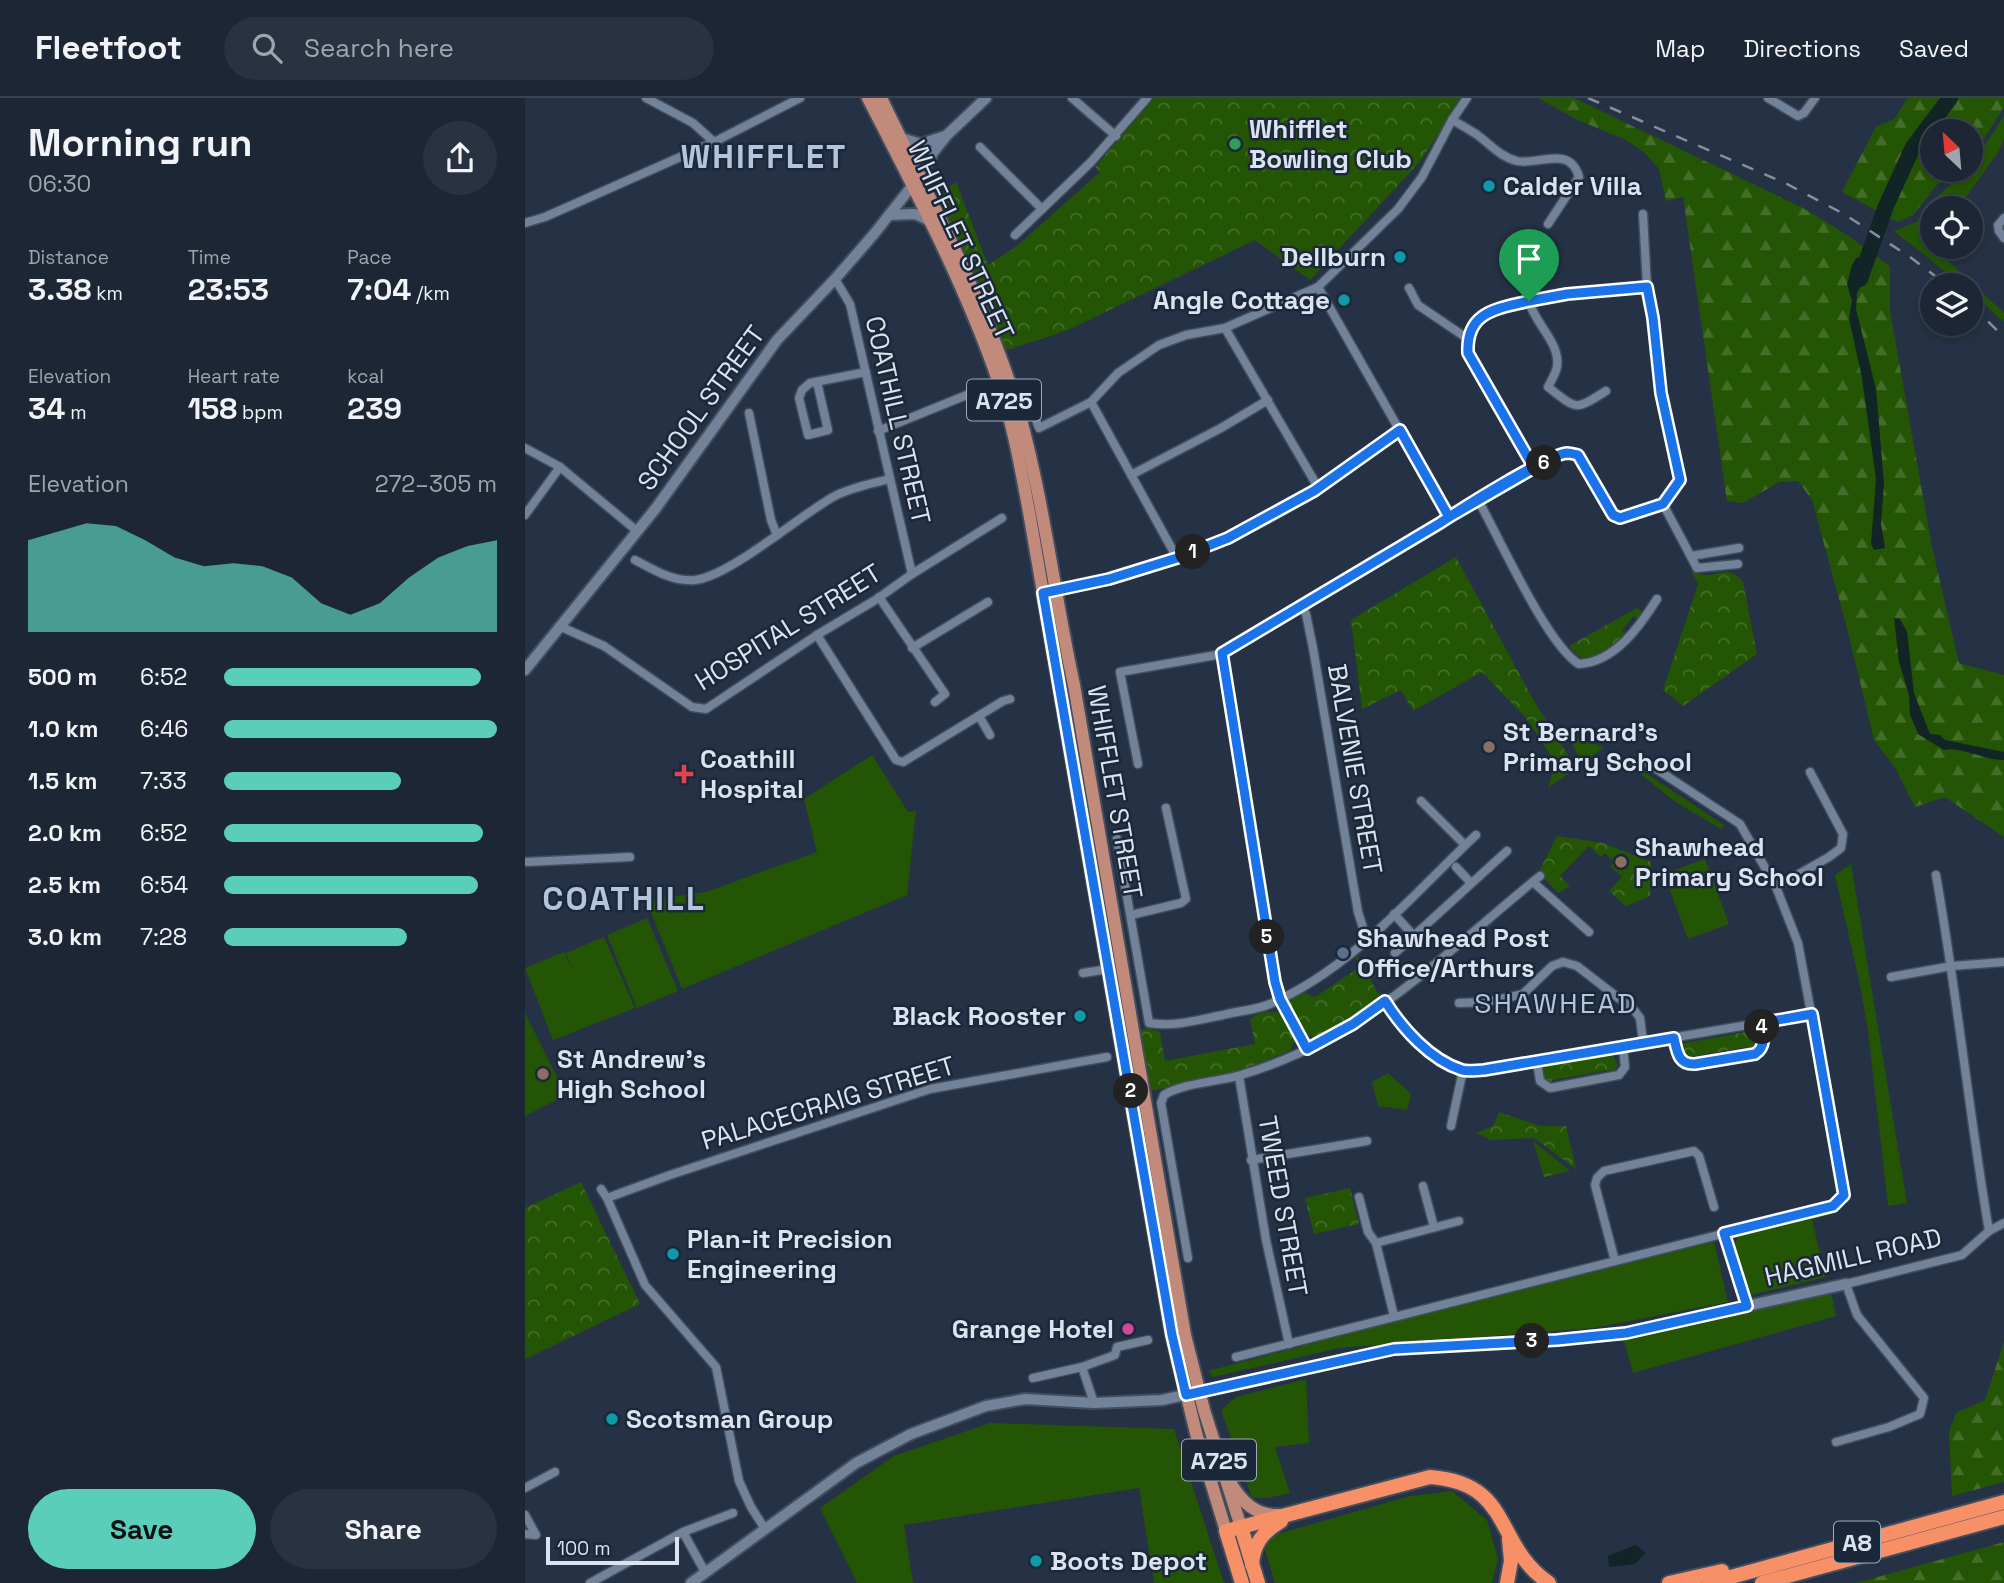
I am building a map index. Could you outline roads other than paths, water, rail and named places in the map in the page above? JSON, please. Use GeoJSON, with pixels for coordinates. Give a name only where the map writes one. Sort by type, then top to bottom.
{"type":"FeatureCollection","features":[{"type":"Feature","properties":{"kind":"highway"},"geometry":{"type":"LineString","coordinates":[[1233,1529],[1420,1479],[1445,1478],[1466,1485],[1487,1499],[1497,1510],[1509,1537],[1525,1561],[1549,1583]]}},
{"type":"Feature","properties":{"kind":"highway","name":"A8"},"geometry":{"type":"LineString","coordinates":[[1709,1583],[2004,1502]]}},
{"type":"Feature","properties":{"kind":"highway"},"geometry":{"type":"LineString","coordinates":[[1252,1565],[1255,1547],[1261,1536],[1291,1514]]}},
{"type":"Feature","properties":{"kind":"highway","name":"A8"},"geometry":{"type":"LineString","coordinates":[[1762,1583],[2004,1517]]}},
{"type":"Feature","properties":{"kind":"highway","name":"A725"},"geometry":{"type":"LineString","coordinates":[[1233,1529],[1252,1565],[1258,1583]]}},
{"type":"Feature","properties":{"kind":"highway","name":"A725"},"geometry":{"type":"LineString","coordinates":[[1233,1529],[1242,1583]]}},
{"type":"Feature","properties":{"kind":"highway"},"geometry":{"type":"LineString","coordinates":[[1507,1583],[1509,1537]]}},
{"type":"Feature","properties":{"kind":"highway","name":"A8"},"geometry":{"type":"LineString","coordinates":[[1669,1583],[1810,1555]]}},
{"type":"Feature","properties":{"kind":"main road","name":"WHIFFLET STREET"},"geometry":{"type":"LineString","coordinates":[[868,98],[916,181],[975,300],[1008,379],[1036,480],[1049,591],[1109,969],[1135,1081]]}},
{"type":"Feature","properties":{"kind":"main road","name":"WHIFFLET STREET"},"geometry":{"type":"LineString","coordinates":[[881,98],[901,138],[928,220],[984,342],[1008,412],[1049,591],[1074,685],[1139,1104],[1199,1392]]}},
{"type":"Feature","properties":{"kind":"main road","name":"WHIFFLET STREET"},"geometry":{"type":"LineString","coordinates":[[1139,1104],[1172,1335],[1186,1395]]}},
{"type":"Feature","properties":{"kind":"main road","name":"A725"},"geometry":{"type":"LineString","coordinates":[[1199,1392],[1221,1469],[1233,1529]]}},
{"type":"Feature","properties":{"kind":"main road","name":"A725"},"geometry":{"type":"LineString","coordinates":[[1186,1395],[1233,1529]]}},
{"type":"Feature","properties":{"kind":"main road","name":"A725"},"geometry":{"type":"LineString","coordinates":[[1221,1469],[1237,1495],[1252,1509],[1269,1515],[1291,1514]]}},
{"type":"Feature","properties":{"kind":"street"},"geometry":{"type":"LineString","coordinates":[[646,98],[693,123],[714,142]]}},
{"type":"Feature","properties":{"kind":"street"},"geometry":{"type":"LineString","coordinates":[[525,223],[557,212],[714,142],[800,98]]}},
{"type":"Feature","properties":{"kind":"street"},"geometry":{"type":"LineString","coordinates":[[1072,98],[1116,136]]}},
{"type":"Feature","properties":{"kind":"street"},"geometry":{"type":"LineString","coordinates":[[1015,235],[1116,136],[1147,98]]}},
{"type":"Feature","properties":{"kind":"street"},"geometry":{"type":"LineString","coordinates":[[1036,420],[1039,428],[1091,402],[1118,373],[1159,345],[1186,335],[1225,328],[1318,287],[1398,209],[1422,177],[1452,120],[1468,98]]}},
{"type":"Feature","properties":{"kind":"street"},"geometry":{"type":"LineString","coordinates":[[1768,98],[1798,116],[1804,113],[1815,98]]}},
{"type":"Feature","properties":{"kind":"street","name":"SCHOOL STREET"},"geometry":{"type":"LineString","coordinates":[[525,670],[656,508],[777,340],[835,279],[916,181],[947,135],[980,100]]}},
{"type":"Feature","properties":{"kind":"street"},"geometry":{"type":"LineString","coordinates":[[1452,120],[1476,134],[1504,156],[1519,162],[1552,157],[1577,170],[1579,177],[1548,224]]}},
{"type":"Feature","properties":{"kind":"street","name":"WHIFFLET STREET"},"geometry":{"type":"LineString","coordinates":[[901,138],[921,144],[947,135]]}},
{"type":"Feature","properties":{"kind":"street"},"geometry":{"type":"LineString","coordinates":[[980,147],[1042,209]]}},
{"type":"Feature","properties":{"kind":"street"},"geometry":{"type":"LineString","coordinates":[[889,215],[915,214],[928,220]]}},
{"type":"Feature","properties":{"kind":"street"},"geometry":{"type":"LineString","coordinates":[[1138,764],[1120,672],[1164,666],[1222,653],[1478,500],[1565,453],[1578,455],[1613,515],[1620,518],[1663,504],[1680,480],[1661,393],[1647,287],[1643,214]]}},
{"type":"Feature","properties":{"kind":"street"},"geometry":{"type":"LineString","coordinates":[[2004,218],[1998,225],[2004,238]]}},
{"type":"Feature","properties":{"kind":"street","name":"COATHILL STREET"},"geometry":{"type":"LineString","coordinates":[[835,279],[850,304],[912,573]]}},
{"type":"Feature","properties":{"kind":"street"},"geometry":{"type":"LineString","coordinates":[[1318,287],[1449,517]]}},
{"type":"Feature","properties":{"kind":"street"},"geometry":{"type":"LineString","coordinates":[[1534,468],[1468,353],[1468,339],[1472,328],[1486,312],[1529,301],[1567,294],[1647,287]]}},
{"type":"Feature","properties":{"kind":"street"},"geometry":{"type":"LineString","coordinates":[[1409,288],[1418,304],[1468,339]]}},
{"type":"Feature","properties":{"kind":"street"},"geometry":{"type":"LineString","coordinates":[[1529,301],[1557,354],[1557,368],[1548,387],[1573,406],[1582,406],[1606,391]]}},
{"type":"Feature","properties":{"kind":"street"},"geometry":{"type":"LineString","coordinates":[[1225,328],[1319,488]]}},
{"type":"Feature","properties":{"kind":"street"},"geometry":{"type":"LineString","coordinates":[[817,382],[828,430],[809,435],[799,398],[805,387],[817,382],[866,372]]}},
{"type":"Feature","properties":{"kind":"street"},"geometry":{"type":"LineString","coordinates":[[878,430],[984,388],[986,397]]}},
{"type":"Feature","properties":{"kind":"street"},"geometry":{"type":"LineString","coordinates":[[1131,475],[1268,400]]}},
{"type":"Feature","properties":{"kind":"street"},"geometry":{"type":"LineString","coordinates":[[1091,402],[1177,558]]}},
{"type":"Feature","properties":{"kind":"street"},"geometry":{"type":"LineString","coordinates":[[749,413],[776,535]]}},
{"type":"Feature","properties":{"kind":"street"},"geometry":{"type":"LineString","coordinates":[[1049,591],[1109,579],[1177,558],[1228,538],[1319,488],[1400,430]]}},
{"type":"Feature","properties":{"kind":"street"},"geometry":{"type":"LineString","coordinates":[[525,448],[560,467],[637,531]]}},
{"type":"Feature","properties":{"kind":"street"},"geometry":{"type":"LineString","coordinates":[[525,514],[560,467]]}},
{"type":"Feature","properties":{"kind":"street"},"geometry":{"type":"LineString","coordinates":[[635,560],[669,577],[696,580],[731,565],[835,496],[889,479]]}},
{"type":"Feature","properties":{"kind":"street"},"geometry":{"type":"LineString","coordinates":[[1478,500],[1554,638],[1571,659],[1579,664],[1598,660],[1638,630],[1657,598]]}},
{"type":"Feature","properties":{"kind":"street"},"geometry":{"type":"LineString","coordinates":[[1663,504],[1697,568],[1738,564]]}},
{"type":"Feature","properties":{"kind":"street","name":"HOSPITAL STREET"},"geometry":{"type":"LineString","coordinates":[[559,626],[604,646],[692,707],[706,709],[912,573],[1002,518]]}},
{"type":"Feature","properties":{"kind":"street"},"geometry":{"type":"LineString","coordinates":[[1691,555],[1739,548]]}},
{"type":"Feature","properties":{"kind":"street"},"geometry":{"type":"LineString","coordinates":[[879,597],[945,694],[935,702]]}},
{"type":"Feature","properties":{"kind":"street"},"geometry":{"type":"LineString","coordinates":[[912,648],[988,602]]}},
{"type":"Feature","properties":{"kind":"street","name":"BALVENIE STREET"},"geometry":{"type":"LineString","coordinates":[[1301,606],[1306,614],[1313,648],[1358,912],[1364,934],[1369,939]]}},
{"type":"Feature","properties":{"kind":"street"},"geometry":{"type":"LineString","coordinates":[[817,635],[895,760],[903,762],[1010,699]]}},
{"type":"Feature","properties":{"kind":"street"},"geometry":{"type":"LineString","coordinates":[[1222,653],[1269,947],[1280,999],[1307,1049]]}},
{"type":"Feature","properties":{"kind":"street"},"geometry":{"type":"LineString","coordinates":[[979,716],[990,735]]}},
{"type":"Feature","properties":{"kind":"street"},"geometry":{"type":"LineString","coordinates":[[1236,1357],[1833,1206],[1844,1195],[1798,943],[1776,887],[1740,824],[1644,761]]}},
{"type":"Feature","properties":{"kind":"street"},"geometry":{"type":"LineString","coordinates":[[1776,887],[1829,858],[1840,848],[1843,834],[1810,772]]}},
{"type":"Feature","properties":{"kind":"street"},"geometry":{"type":"LineString","coordinates":[[1421,801],[1465,845]]}},
{"type":"Feature","properties":{"kind":"street"},"geometry":{"type":"LineString","coordinates":[[1131,915],[1181,904],[1186,899],[1166,808]]}},
{"type":"Feature","properties":{"kind":"street"},"geometry":{"type":"LineString","coordinates":[[1117,839],[1149,1023],[1163,1025],[1188,1023],[1268,1005],[1338,965],[1369,939],[1476,835]]}},
{"type":"Feature","properties":{"kind":"street"},"geometry":{"type":"LineString","coordinates":[[1395,953],[1507,851]]}},
{"type":"Feature","properties":{"kind":"street"},"geometry":{"type":"LineString","coordinates":[[525,862],[630,858]]}},
{"type":"Feature","properties":{"kind":"street"},"geometry":{"type":"LineString","coordinates":[[1456,867],[1471,883]]}},
{"type":"Feature","properties":{"kind":"street"},"geometry":{"type":"LineString","coordinates":[[1936,875],[1952,966],[1989,1231]]}},
{"type":"Feature","properties":{"kind":"street"},"geometry":{"type":"LineString","coordinates":[[1188,1258],[1161,1103],[1164,1095],[1239,1076],[1307,1049],[1353,1024],[1537,879],[1589,932]]}},
{"type":"Feature","properties":{"kind":"street"},"geometry":{"type":"LineString","coordinates":[[1568,912],[1576,904]]}},
{"type":"Feature","properties":{"kind":"street"},"geometry":{"type":"LineString","coordinates":[[1394,914],[1413,935]]}},
{"type":"Feature","properties":{"kind":"street"},"geometry":{"type":"LineString","coordinates":[[1459,1003],[1488,1002],[1523,994],[1552,967],[1563,962],[1577,966],[1635,1010],[1640,1018],[1643,1042]]}},
{"type":"Feature","properties":{"kind":"street"},"geometry":{"type":"LineString","coordinates":[[1891,977],[1952,966],[2004,962]]}},
{"type":"Feature","properties":{"kind":"street"},"geometry":{"type":"LineString","coordinates":[[1083,972],[1109,969]]}},
{"type":"Feature","properties":{"kind":"street"},"geometry":{"type":"LineString","coordinates":[[1385,1001],[1420,1042],[1443,1060],[1463,1070],[1484,1070],[1537,1062],[1812,1014]]}},
{"type":"Feature","properties":{"kind":"street"},"geometry":{"type":"LineString","coordinates":[[1674,1038],[1680,1059],[1688,1065],[1695,1064],[1758,1052],[1764,1043],[1761,1023]]}},
{"type":"Feature","properties":{"kind":"street"},"geometry":{"type":"LineString","coordinates":[[1537,1062],[1540,1081],[1550,1088],[1619,1075],[1625,1067],[1623,1047]]}},
{"type":"Feature","properties":{"kind":"street","name":"PALACECRAIG STREET"},"geometry":{"type":"LineString","coordinates":[[607,1198],[930,1089],[1107,1057]]}},
{"type":"Feature","properties":{"kind":"street"},"geometry":{"type":"LineString","coordinates":[[1451,1126],[1463,1070]]}},
{"type":"Feature","properties":{"kind":"street","name":"TWEED STREET"},"geometry":{"type":"LineString","coordinates":[[1239,1076],[1251,1160],[1289,1344]]}},
{"type":"Feature","properties":{"kind":"street"},"geometry":{"type":"LineString","coordinates":[[1251,1160],[1367,1141]]}},
{"type":"Feature","properties":{"kind":"street"},"geometry":{"type":"LineString","coordinates":[[1615,1261],[1595,1185],[1597,1178],[1604,1171],[1694,1151],[1699,1156],[1714,1207]]}},
{"type":"Feature","properties":{"kind":"street"},"geometry":{"type":"LineString","coordinates":[[1423,1186],[1434,1227]]}},
{"type":"Feature","properties":{"kind":"street"},"geometry":{"type":"LineString","coordinates":[[601,1189],[645,1285],[716,1367],[739,1480],[765,1529]]}},
{"type":"Feature","properties":{"kind":"street"},"geometry":{"type":"LineString","coordinates":[[1359,1197],[1368,1232],[1375,1243],[1394,1316]]}},
{"type":"Feature","properties":{"kind":"street"},"geometry":{"type":"LineString","coordinates":[[1375,1243],[1459,1221]]}},
{"type":"Feature","properties":{"kind":"street","name":"HAGMILL ROAD"},"geometry":{"type":"LineString","coordinates":[[691,1583],[856,1463],[911,1434],[986,1406],[1025,1399],[1094,1404],[1162,1400],[1394,1349],[1557,1340],[1626,1333],[1962,1255],[1989,1231],[2004,1223]]}},
{"type":"Feature","properties":{"kind":"street"},"geometry":{"type":"LineString","coordinates":[[1724,1233],[1747,1306]]}},
{"type":"Feature","properties":{"kind":"street"},"geometry":{"type":"LineString","coordinates":[[1836,1442],[1889,1427],[1920,1413],[1924,1398],[1857,1315],[1846,1284]]}},
{"type":"Feature","properties":{"kind":"street"},"geometry":{"type":"LineString","coordinates":[[1033,1378],[1083,1367],[1115,1355],[1118,1347],[1148,1340]]}},
{"type":"Feature","properties":{"kind":"street"},"geometry":{"type":"LineString","coordinates":[[1083,1367],[1094,1404]]}},
{"type":"Feature","properties":{"kind":"street"},"geometry":{"type":"LineString","coordinates":[[525,1488],[555,1472]]}},
{"type":"Feature","properties":{"kind":"street"},"geometry":{"type":"LineString","coordinates":[[590,1583],[683,1532],[733,1513]]}},
{"type":"Feature","properties":{"kind":"street"},"geometry":{"type":"LineString","coordinates":[[525,1515],[536,1535],[525,1534]]}},
{"type":"Feature","properties":{"kind":"street"},"geometry":{"type":"LineString","coordinates":[[683,1532],[705,1572]]}},
{"type":"Feature","properties":{"kind":"waterway"},"geometry":{"type":"LineString","coordinates":[[1860,279],[1886,206],[1913,147],[1950,98]]}},
{"type":"Feature","properties":{"kind":"railway"},"geometry":{"type":"LineString","coordinates":[[1588,98],[1785,183],[1844,214],[1931,273]]}},
{"type":"Feature","properties":{"kind":"railway"},"geometry":{"type":"LineString","coordinates":[[1983,317],[2004,337]]}},
{"type":"Feature","properties":{"kind":"place","name":"Whifflet Bowling Club"},"geometry":{"type":"Point","coordinates":[1235,144]}},
{"type":"Feature","properties":{"kind":"place","name":"Calder Villa"},"geometry":{"type":"Point","coordinates":[1489,186]}},
{"type":"Feature","properties":{"kind":"place","name":"Dellburn"},"geometry":{"type":"Point","coordinates":[1400,257]}},
{"type":"Feature","properties":{"kind":"place","name":"Angle Cottage"},"geometry":{"type":"Point","coordinates":[1344,300]}},
{"type":"Feature","properties":{"kind":"place","name":"St Bernard's Primary School"},"geometry":{"type":"Point","coordinates":[1489,747]}},
{"type":"Feature","properties":{"kind":"place","name":"Coathill Hospital"},"geometry":{"type":"Point","coordinates":[684,774]}},
{"type":"Feature","properties":{"kind":"place","name":"Shawhead Primary School"},"geometry":{"type":"Point","coordinates":[1621,862]}},
{"type":"Feature","properties":{"kind":"place","name":"Shawhead Post Office/Arthurs"},"geometry":{"type":"Point","coordinates":[1343,953]}},
{"type":"Feature","properties":{"kind":"place","name":"Black Rooster"},"geometry":{"type":"Point","coordinates":[1080,1016]}},
{"type":"Feature","properties":{"kind":"place","name":"St Andrew's High School"},"geometry":{"type":"Point","coordinates":[543,1074]}},
{"type":"Feature","properties":{"kind":"place","name":"Plan-it Precision Engineering"},"geometry":{"type":"Point","coordinates":[673,1254]}},
{"type":"Feature","properties":{"kind":"place","name":"Grange Hotel"},"geometry":{"type":"Point","coordinates":[1128,1329]}},
{"type":"Feature","properties":{"kind":"place","name":"Scotsman Group"},"geometry":{"type":"Point","coordinates":[612,1419]}},
{"type":"Feature","properties":{"kind":"place","name":"Boots Depot"},"geometry":{"type":"Point","coordinates":[1036,1561]}},
{"type":"Feature","properties":{"kind":"district","name":"WHIFFLET"},"geometry":{"type":"Point","coordinates":[764,157]}},
{"type":"Feature","properties":{"kind":"district","name":"COATHILL"},"geometry":{"type":"Point","coordinates":[624,899]}},
{"type":"Feature","properties":{"kind":"district","name":"SHAWHEAD"},"geometry":{"type":"Point","coordinates":[1556,1003]}}]}
